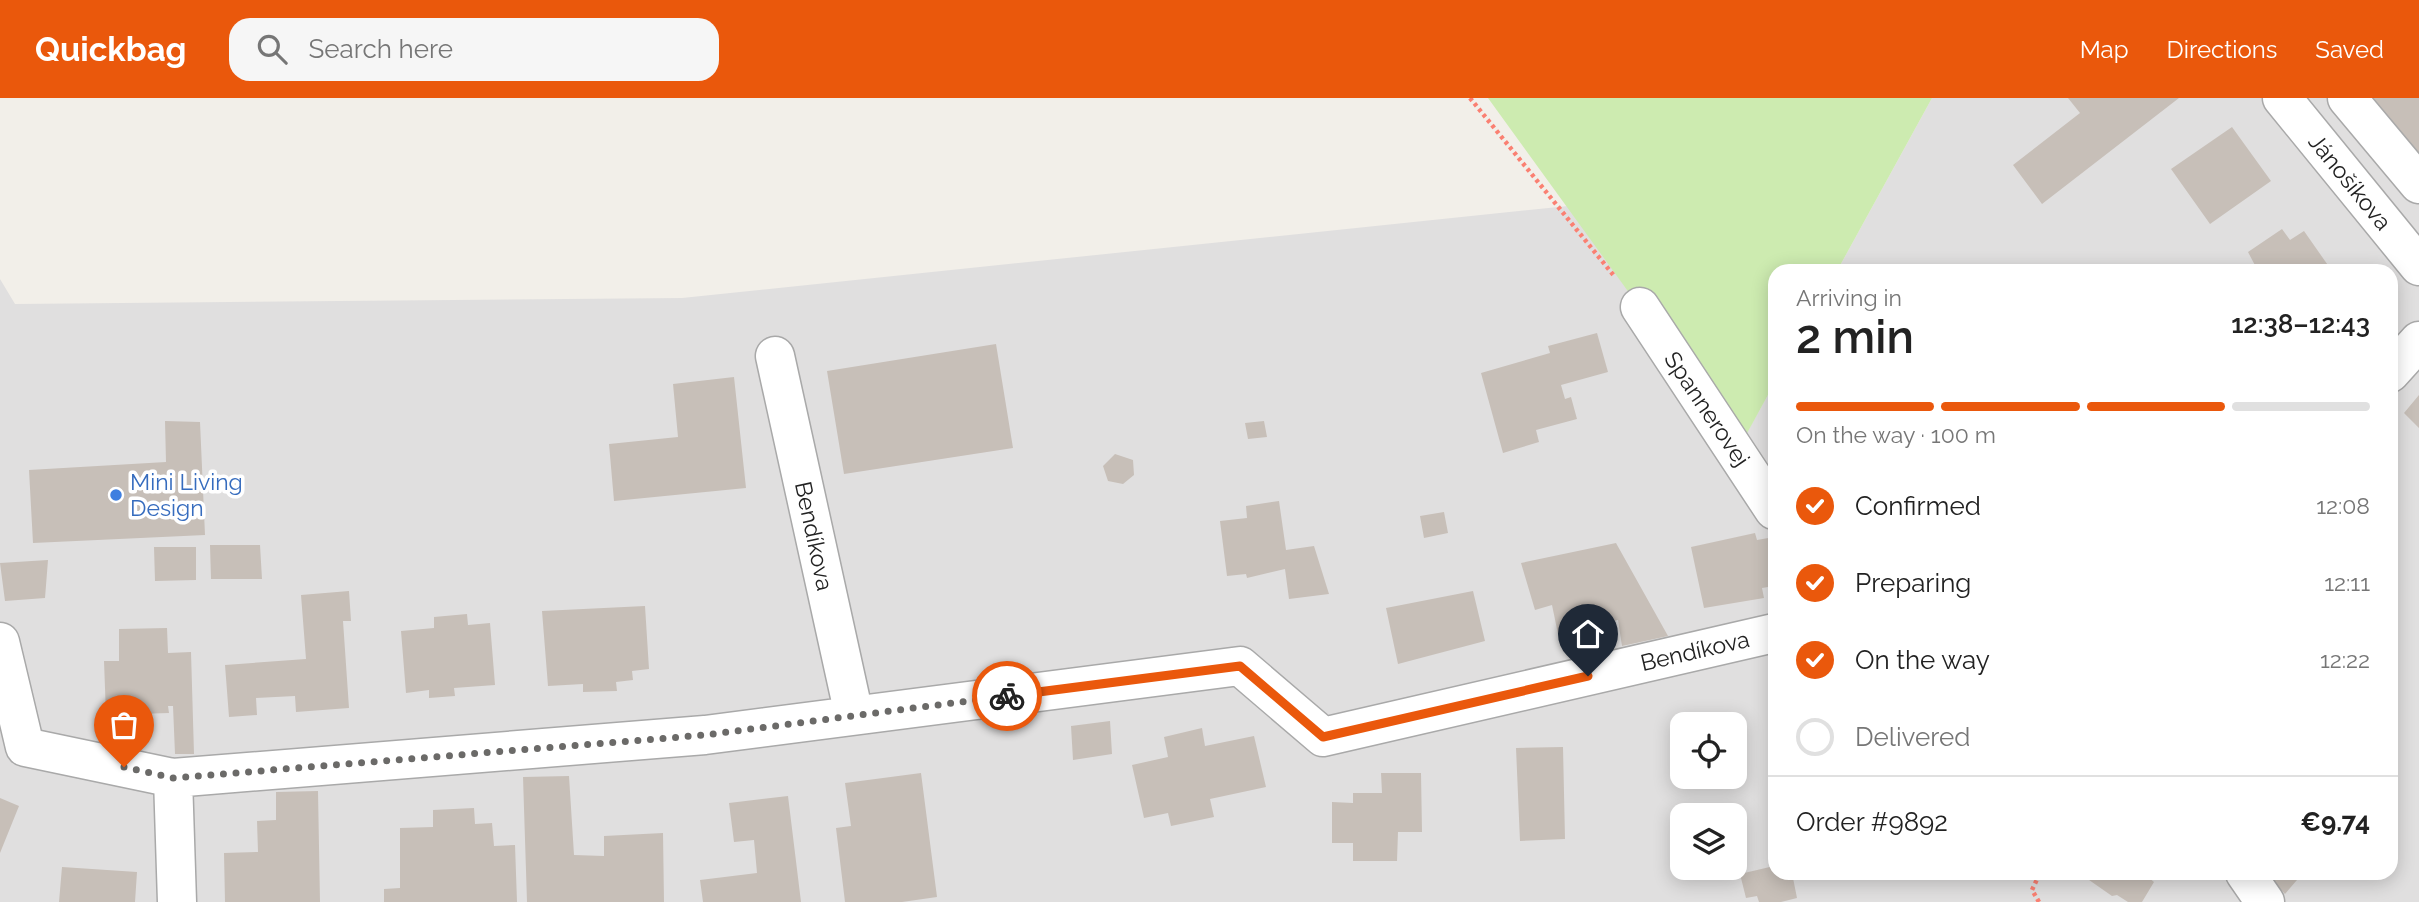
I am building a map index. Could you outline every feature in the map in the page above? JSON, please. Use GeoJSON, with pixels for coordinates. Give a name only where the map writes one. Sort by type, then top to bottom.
{"type":"FeatureCollection","features":[{"type":"Feature","properties":{"kind":"street","name":"Jánošíkova"},"geometry":{"type":"LineString","coordinates":[[2282,98],[2419,266]]}},
{"type":"Feature","properties":{"kind":"street"},"geometry":{"type":"LineString","coordinates":[[2347,98],[2419,184]]}},
{"type":"Feature","properties":{"kind":"street","name":"Spannerovej"},"geometry":{"type":"LineString","coordinates":[[1640,307],[1768,501]]}},
{"type":"Feature","properties":{"kind":"street"},"geometry":{"type":"LineString","coordinates":[[2398,364],[2419,341]]}},
{"type":"Feature","properties":{"kind":"street","name":"Bendíkova"},"geometry":{"type":"LineString","coordinates":[[775,356],[854,715]]}},
{"type":"Feature","properties":{"kind":"street","name":"Bendíkova"},"geometry":{"type":"LineString","coordinates":[[0,642],[25,747],[173,778],[705,735],[1240,666],[1323,737],[1768,634]]}},
{"type":"Feature","properties":{"kind":"street"},"geometry":{"type":"LineString","coordinates":[[173,778],[177,902]]}},
{"type":"Feature","properties":{"kind":"street"},"geometry":{"type":"LineString","coordinates":[[2250,880],[2265,902]]}},
{"type":"Feature","properties":{"kind":"path"},"geometry":{"type":"LineString","coordinates":[[1470,98],[1640,307]]}},
{"type":"Feature","properties":{"kind":"path"},"geometry":{"type":"LineString","coordinates":[[2037,880],[2032,890],[2039,902]]}},
{"type":"Feature","properties":{"kind":"shaded area"},"geometry":{"type":"Polygon","coordinates":[[[1932,98],[2419,98],[2419,902],[0,902],[0,279],[15,304],[682,298],[1568,206],[1740,445],[1768,395],[1768,880],[2398,880],[2398,264],[1841,264],[1932,98]]]}},
{"type":"Feature","properties":{"kind":"green space"},"geometry":{"type":"Polygon","coordinates":[[[1488,98],[1932,98],[1841,264],[1768,264],[1768,395],[1740,446],[1488,98]]]}},
{"type":"Feature","properties":{"kind":"building"},"geometry":{"type":"Polygon","coordinates":[[[2068,98],[2179,98],[2042,204],[2013,165],[2080,113],[2068,98]]]}},
{"type":"Feature","properties":{"kind":"building"},"geometry":{"type":"Polygon","coordinates":[[[2362,98],[2419,98],[2419,166],[2362,98]]]}},
{"type":"Feature","properties":{"kind":"building"},"geometry":{"type":"Polygon","coordinates":[[[2232,127],[2271,181],[2210,224],[2171,169],[2232,127]]]}},
{"type":"Feature","properties":{"kind":"building"},"geometry":{"type":"Polygon","coordinates":[[[2282,229],[2290,240],[2304,231],[2327,264],[2254,264],[2248,252],[2282,229]]]}},
{"type":"Feature","properties":{"kind":"building"},"geometry":{"type":"Polygon","coordinates":[[[1597,333],[1608,372],[1561,385],[1565,399],[1571,397],[1577,419],[1536,430],[1539,442],[1503,453],[1481,373],[1550,353],[1548,346],[1597,333]]]}},
{"type":"Feature","properties":{"kind":"building"},"geometry":{"type":"Polygon","coordinates":[[[996,344],[1013,448],[844,474],[827,371],[996,344]]]}},
{"type":"Feature","properties":{"kind":"building"},"geometry":{"type":"Polygon","coordinates":[[[734,377],[746,488],[614,501],[609,444],[678,437],[673,384],[734,377]]]}},
{"type":"Feature","properties":{"kind":"building"},"geometry":{"type":"Polygon","coordinates":[[[2419,395],[2419,428],[2404,413],[2419,395]]]}},
{"type":"Feature","properties":{"kind":"building"},"geometry":{"type":"Polygon","coordinates":[[[165,421],[200,422],[205,535],[33,543],[29,470],[166,462],[165,421]]]}},
{"type":"Feature","properties":{"kind":"building"},"geometry":{"type":"Polygon","coordinates":[[[1264,421],[1267,437],[1248,439],[1245,423],[1264,421]]]}},
{"type":"Feature","properties":{"kind":"building"},"geometry":{"type":"Polygon","coordinates":[[[1115,454],[1133,460],[1134,475],[1123,484],[1108,481],[1103,466],[1115,454]]]}},
{"type":"Feature","properties":{"kind":"building"},"geometry":{"type":"Polygon","coordinates":[[[1279,501],[1286,550],[1314,546],[1329,594],[1289,599],[1285,569],[1247,578],[1246,574],[1227,576],[1220,521],[1247,518],[1246,506],[1279,501]]]}},
{"type":"Feature","properties":{"kind":"building"},"geometry":{"type":"Polygon","coordinates":[[[1444,512],[1448,533],[1424,538],[1420,516],[1444,512]]]}},
{"type":"Feature","properties":{"kind":"building"},"geometry":{"type":"Polygon","coordinates":[[[1755,533],[1757,540],[1768,538],[1768,587],[1762,588],[1764,598],[1704,608],[1691,547],[1755,533]]]}},
{"type":"Feature","properties":{"kind":"building"},"geometry":{"type":"Polygon","coordinates":[[[1616,543],[1668,636],[1622,646],[1618,620],[1558,634],[1552,605],[1535,610],[1521,563],[1616,543]]]}},
{"type":"Feature","properties":{"kind":"building"},"geometry":{"type":"Polygon","coordinates":[[[210,545],[260,545],[262,579],[211,579],[210,545]]]}},
{"type":"Feature","properties":{"kind":"building"},"geometry":{"type":"Polygon","coordinates":[[[154,547],[196,547],[196,580],[155,581],[154,547]]]}},
{"type":"Feature","properties":{"kind":"building"},"geometry":{"type":"Polygon","coordinates":[[[48,560],[45,598],[5,601],[0,563],[48,560]]]}},
{"type":"Feature","properties":{"kind":"building"},"geometry":{"type":"Polygon","coordinates":[[[349,591],[351,621],[343,621],[349,708],[296,712],[295,696],[256,698],[257,715],[229,717],[225,665],[306,659],[301,595],[349,591]]]}},
{"type":"Feature","properties":{"kind":"building"},"geometry":{"type":"Polygon","coordinates":[[[1473,591],[1485,641],[1398,664],[1386,608],[1473,591]]]}},
{"type":"Feature","properties":{"kind":"building"},"geometry":{"type":"Polygon","coordinates":[[[645,606],[649,669],[632,671],[633,680],[616,682],[617,691],[583,692],[583,684],[548,686],[542,611],[645,606]]]}},
{"type":"Feature","properties":{"kind":"building"},"geometry":{"type":"Polygon","coordinates":[[[467,614],[468,625],[490,623],[495,685],[454,688],[455,696],[429,698],[429,690],[406,693],[401,631],[434,628],[434,617],[467,614]]]}},
{"type":"Feature","properties":{"kind":"building"},"geometry":{"type":"Polygon","coordinates":[[[167,628],[168,653],[191,652],[194,754],[175,754],[173,706],[168,706],[169,713],[106,715],[104,661],[119,661],[119,629],[167,628]]]}},
{"type":"Feature","properties":{"kind":"building"},"geometry":{"type":"Polygon","coordinates":[[[1110,721],[1112,754],[1073,760],[1071,726],[1110,721]]]}},
{"type":"Feature","properties":{"kind":"building"},"geometry":{"type":"Polygon","coordinates":[[[1202,728],[1205,746],[1254,736],[1266,787],[1210,799],[1214,817],[1171,826],[1168,813],[1144,818],[1132,765],[1168,757],[1164,737],[1202,728]]]}},
{"type":"Feature","properties":{"kind":"building"},"geometry":{"type":"Polygon","coordinates":[[[1563,747],[1565,839],[1520,841],[1516,748],[1563,747]]]}},
{"type":"Feature","properties":{"kind":"building"},"geometry":{"type":"Polygon","coordinates":[[[921,773],[937,897],[902,902],[845,902],[836,828],[851,826],[845,783],[921,773]]]}},
{"type":"Feature","properties":{"kind":"building"},"geometry":{"type":"Polygon","coordinates":[[[1381,773],[1421,773],[1422,832],[1398,832],[1397,861],[1353,861],[1353,843],[1332,843],[1332,802],[1353,803],[1353,793],[1382,793],[1381,773]]]}},
{"type":"Feature","properties":{"kind":"building"},"geometry":{"type":"Polygon","coordinates":[[[569,776],[574,855],[604,856],[604,836],[663,833],[664,902],[527,902],[523,777],[569,776]]]}},
{"type":"Feature","properties":{"kind":"building"},"geometry":{"type":"Polygon","coordinates":[[[318,791],[320,902],[225,902],[224,853],[258,852],[257,821],[276,820],[276,792],[318,791]]]}},
{"type":"Feature","properties":{"kind":"building"},"geometry":{"type":"Polygon","coordinates":[[[788,796],[801,902],[703,902],[700,880],[757,873],[754,840],[734,842],[729,803],[788,796]]]}},
{"type":"Feature","properties":{"kind":"building"},"geometry":{"type":"Polygon","coordinates":[[[0,798],[19,806],[0,853],[0,798]]]}},
{"type":"Feature","properties":{"kind":"building"},"geometry":{"type":"Polygon","coordinates":[[[474,808],[475,824],[492,823],[494,846],[515,845],[517,902],[384,902],[384,889],[400,888],[400,828],[433,827],[433,810],[474,808]]]}},
{"type":"Feature","properties":{"kind":"building"},"geometry":{"type":"Polygon","coordinates":[[[62,867],[137,872],[135,902],[59,902],[62,867]]]}},
{"type":"Feature","properties":{"kind":"building"},"geometry":{"type":"Polygon","coordinates":[[[1768,867],[1768,880],[1793,880],[1797,898],[1781,902],[1759,902],[1757,896],[1746,898],[1742,880],[1747,880],[1747,872],[1768,867]]]}},
{"type":"Feature","properties":{"kind":"building"},"geometry":{"type":"Polygon","coordinates":[[[2089,880],[2154,882],[2142,902],[2128,902],[2117,895],[2112,896],[2089,880]]]}},
{"type":"Feature","properties":{"kind":"building"},"geometry":{"type":"Polygon","coordinates":[[[2272,880],[2297,880],[2285,894],[2272,880]]]}},
{"type":"Feature","properties":{"kind":"way so far"},"geometry":{"type":"LineString","coordinates":[[124,767],[173,778],[572,746],[705,735],[1007,696]]}},
{"type":"Feature","properties":{"kind":"place","name":"Mini Living Design"},"geometry":{"type":"Point","coordinates":[116,495]}},
{"type":"Feature","properties":{"kind":"route"},"geometry":{"type":"LineString","coordinates":[[1007,696],[1240,666],[1323,737],[1588,676]]}}]}
